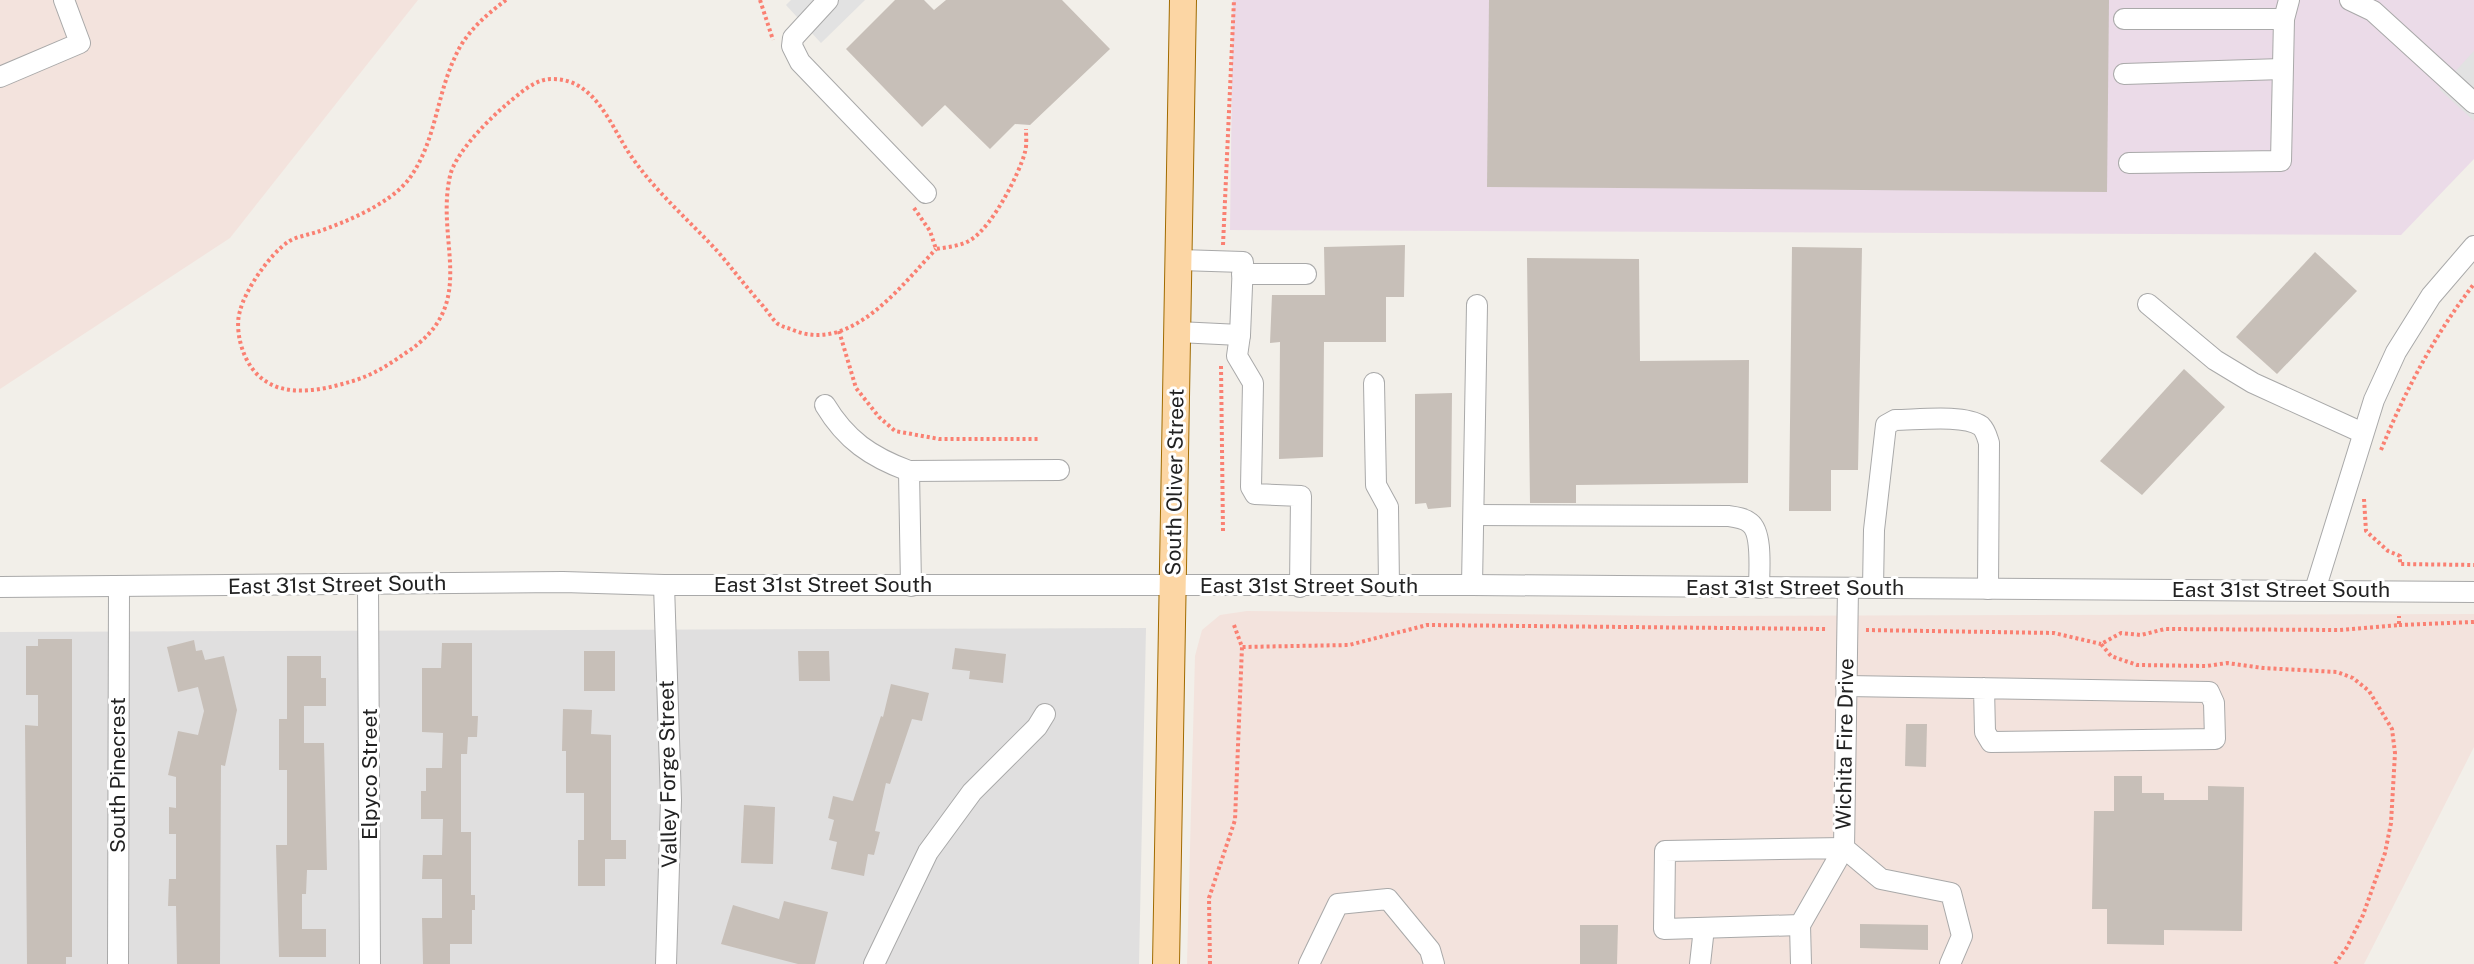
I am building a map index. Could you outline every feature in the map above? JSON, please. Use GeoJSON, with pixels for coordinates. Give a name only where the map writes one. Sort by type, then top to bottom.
{"type":"FeatureCollection","features":[{"type":"Feature","properties":{"kind":"main road","name":"South Oliver Street"},"geometry":{"type":"LineString","coordinates":[[1166,964],[1184,0]]}},
{"type":"Feature","properties":{"kind":"street"},"geometry":{"type":"LineString","coordinates":[[0,77],[80,43],[64,0]]}},
{"type":"Feature","properties":{"kind":"street"},"geometry":{"type":"LineString","coordinates":[[828,0],[793,38],[792,46],[800,62],[926,193]]}},
{"type":"Feature","properties":{"kind":"street"},"geometry":{"type":"LineString","coordinates":[[2350,0],[2373,11],[2474,103]]}},
{"type":"Feature","properties":{"kind":"street"},"geometry":{"type":"LineString","coordinates":[[2124,19],[2287,9],[2282,69],[2281,161],[2129,163]]}},
{"type":"Feature","properties":{"kind":"street"},"geometry":{"type":"LineString","coordinates":[[2124,74],[2282,69]]}},
{"type":"Feature","properties":{"kind":"street"},"geometry":{"type":"LineString","coordinates":[[2316,590],[2374,400],[2396,352],[2432,296],[2474,246]]}},
{"type":"Feature","properties":{"kind":"street"},"geometry":{"type":"LineString","coordinates":[[1180,260],[1243,262],[1237,356],[1253,383],[1251,487],[1255,494],[1301,496],[1300,587]]}},
{"type":"Feature","properties":{"kind":"street"},"geometry":{"type":"LineString","coordinates":[[1242,274],[1306,274]]}},
{"type":"Feature","properties":{"kind":"street"},"geometry":{"type":"LineString","coordinates":[[2148,304],[2215,360],[2253,383],[2363,433]]}},
{"type":"Feature","properties":{"kind":"street"},"geometry":{"type":"LineString","coordinates":[[1472,585],[1477,305]]}},
{"type":"Feature","properties":{"kind":"street"},"geometry":{"type":"LineString","coordinates":[[1178,332],[1240,335]]}},
{"type":"Feature","properties":{"kind":"street"},"geometry":{"type":"LineString","coordinates":[[1374,383],[1376,485],[1388,507],[1389,586]]}},
{"type":"Feature","properties":{"kind":"street"},"geometry":{"type":"LineString","coordinates":[[825,405],[838,426],[853,440],[890,464],[909,471],[1059,470]]}},
{"type":"Feature","properties":{"kind":"street"},"geometry":{"type":"LineString","coordinates":[[1873,588],[1874,530],[1886,425],[1895,420],[1962,420],[1982,427],[1989,443],[1988,589]]}},
{"type":"Feature","properties":{"kind":"street"},"geometry":{"type":"LineString","coordinates":[[909,471],[911,586]]}},
{"type":"Feature","properties":{"kind":"street"},"geometry":{"type":"LineString","coordinates":[[1474,515],[1742,518],[1751,523],[1758,535],[1760,588]]}},
{"type":"Feature","properties":{"kind":"street","name":"East 31st Street South"},"geometry":{"type":"LineString","coordinates":[[0,587],[563,582],[664,585],[1300,587],[1472,585],[2474,592]]}},
{"type":"Feature","properties":{"kind":"street","name":"Elpyco Street"},"geometry":{"type":"LineString","coordinates":[[368,585],[370,964]]}},
{"type":"Feature","properties":{"kind":"street","name":"Valley Forge Street"},"geometry":{"type":"LineString","coordinates":[[664,585],[671,800],[666,964]]}},
{"type":"Feature","properties":{"kind":"street","name":"South Pinecrest"},"geometry":{"type":"LineString","coordinates":[[118,964],[119,586]]}},
{"type":"Feature","properties":{"kind":"street","name":"Wichita Fire Drive"},"geometry":{"type":"LineString","coordinates":[[1848,588],[1844,848],[1881,879],[1951,893],[1962,936],[1950,964]]}},
{"type":"Feature","properties":{"kind":"street"},"geometry":{"type":"LineString","coordinates":[[1846,686],[1984,688],[2209,692],[2214,703],[2215,739],[1991,742],[1984,732],[1984,688]]}},
{"type":"Feature","properties":{"kind":"street"},"geometry":{"type":"LineString","coordinates":[[874,964],[928,852],[972,792],[1037,727],[1045,714]]}},
{"type":"Feature","properties":{"kind":"street"},"geometry":{"type":"LineString","coordinates":[[1801,964],[1800,925],[1844,848]]}},
{"type":"Feature","properties":{"kind":"street"},"geometry":{"type":"LineString","coordinates":[[1800,925],[1664,929],[1665,851],[1844,848]]}},
{"type":"Feature","properties":{"kind":"street"},"geometry":{"type":"LineString","coordinates":[[1309,964],[1338,904],[1388,899],[1430,950],[1434,964]]}},
{"type":"Feature","properties":{"kind":"street"},"geometry":{"type":"LineString","coordinates":[[1700,964],[1704,928]]}},
{"type":"Feature","properties":{"kind":"path"},"geometry":{"type":"LineString","coordinates":[[506,0],[467,36],[454,57],[425,151],[407,182],[378,204],[344,222],[289,241],[270,260],[254,282],[240,311],[238,333],[244,356],[255,373],[276,386],[299,390],[326,388],[365,377],[418,345],[439,324],[448,301],[451,271],[448,230],[450,173],[464,151],[496,113],[526,88],[551,78],[577,85],[602,106],[628,151],[653,183],[679,214],[716,251],[778,324],[805,335],[850,329],[889,299],[936,249]]}},
{"type":"Feature","properties":{"kind":"path"},"geometry":{"type":"LineString","coordinates":[[2379,454],[2420,366],[2459,303],[2474,284]]}},
{"type":"Feature","properties":{"kind":"path"},"geometry":{"type":"LineString","coordinates":[[839,331],[856,388],[879,417],[895,431],[939,439],[1039,440]]}},
{"type":"Feature","properties":{"kind":"path"},"geometry":{"type":"LineString","coordinates":[[2366,490],[2364,498],[2366,531],[2388,551],[2400,556],[2400,564],[2474,565]]}},
{"type":"Feature","properties":{"kind":"path"},"geometry":{"type":"LineString","coordinates":[[2399,616],[2399,625]]}},
{"type":"Feature","properties":{"kind":"path"},"geometry":{"type":"LineString","coordinates":[[2101,644],[2121,633],[2140,635],[2165,629],[2340,630],[2474,622]]}},
{"type":"Feature","properties":{"kind":"path"},"geometry":{"type":"LineString","coordinates":[[1210,964],[1209,898],[1236,820],[1242,647],[1234,625]]}},
{"type":"Feature","properties":{"kind":"path"},"geometry":{"type":"LineString","coordinates":[[1242,647],[1349,645],[1427,625],[2054,633],[2101,644],[2111,656],[2137,665],[2207,666],[2227,663],[2263,668],[2337,672],[2353,678],[2369,691],[2392,729],[2395,753],[2391,823],[2385,853],[2363,915],[2347,947],[2335,964]]}},
{"type":"Feature","properties":{"kind":"shaded area"},"geometry":{"type":"Polygon","coordinates":[[[0,0],[418,0],[230,238],[0,389],[0,0]]]}},
{"type":"Feature","properties":{"kind":"shaded area"},"geometry":{"type":"Polygon","coordinates":[[[791,0],[865,0],[821,43],[786,5],[791,0]]]}},
{"type":"Feature","properties":{"kind":"shaded area"},"geometry":{"type":"Polygon","coordinates":[[[1233,0],[2474,0],[2474,159],[2401,235],[1230,230],[1233,0]]]}},
{"type":"Feature","properties":{"kind":"shaded area"},"geometry":{"type":"Polygon","coordinates":[[[2474,51],[2474,121],[2439,89],[2474,51]]]}},
{"type":"Feature","properties":{"kind":"shaded area"},"geometry":{"type":"Polygon","coordinates":[[[1247,611],[1667,616],[2474,614],[2474,747],[2364,964],[1187,964],[1195,656],[1202,630],[1220,615],[1247,611]]]}},
{"type":"Feature","properties":{"kind":"shaded area"},"geometry":{"type":"Polygon","coordinates":[[[1146,628],[1139,964],[0,964],[0,632],[1146,628]]]}},
{"type":"Feature","properties":{"kind":"building"},"geometry":{"type":"Polygon","coordinates":[[[895,0],[924,0],[934,10],[946,0],[1062,0],[1110,49],[1030,125],[1015,124],[990,149],[945,105],[922,127],[846,49],[895,0]]]}},
{"type":"Feature","properties":{"kind":"building"},"geometry":{"type":"Polygon","coordinates":[[[1489,0],[2109,0],[2107,192],[1487,187],[1489,0]]]}},
{"type":"Feature","properties":{"kind":"building"},"geometry":{"type":"Polygon","coordinates":[[[1405,245],[1404,297],[1386,297],[1386,342],[1324,342],[1323,457],[1279,459],[1280,342],[1270,343],[1272,295],[1325,295],[1324,247],[1405,245]]]}},
{"type":"Feature","properties":{"kind":"building"},"geometry":{"type":"Polygon","coordinates":[[[1792,247],[1862,248],[1858,470],[1831,470],[1831,511],[1789,511],[1792,247]]]}},
{"type":"Feature","properties":{"kind":"building"},"geometry":{"type":"Polygon","coordinates":[[[2315,252],[2357,291],[2277,374],[2236,337],[2315,252]]]}},
{"type":"Feature","properties":{"kind":"building"},"geometry":{"type":"Polygon","coordinates":[[[1527,258],[1639,259],[1640,361],[1749,360],[1748,483],[1576,485],[1576,503],[1530,503],[1527,258]]]}},
{"type":"Feature","properties":{"kind":"building"},"geometry":{"type":"Polygon","coordinates":[[[2184,369],[2225,407],[2142,495],[2100,461],[2184,369]]]}},
{"type":"Feature","properties":{"kind":"building"},"geometry":{"type":"Polygon","coordinates":[[[1452,393],[1451,507],[1428,509],[1426,503],[1415,504],[1415,394],[1452,393]]]}},
{"type":"Feature","properties":{"kind":"building"},"geometry":{"type":"Polygon","coordinates":[[[38,639],[72,639],[72,957],[66,957],[66,964],[27,964],[25,725],[38,726],[38,695],[26,695],[26,646],[38,646],[38,639]]]}},
{"type":"Feature","properties":{"kind":"building"},"geometry":{"type":"Polygon","coordinates":[[[194,640],[196,651],[202,650],[205,660],[224,656],[237,710],[225,766],[221,765],[220,964],[177,964],[176,906],[168,906],[169,879],[176,879],[176,834],[169,834],[169,807],[176,808],[176,777],[168,775],[178,731],[198,735],[204,711],[198,687],[178,692],[167,647],[194,640]]]}},
{"type":"Feature","properties":{"kind":"building"},"geometry":{"type":"Polygon","coordinates":[[[442,643],[472,643],[472,716],[478,716],[477,737],[468,737],[467,754],[461,754],[461,832],[471,832],[471,895],[475,895],[475,910],[472,910],[472,944],[450,944],[450,964],[423,964],[422,918],[442,918],[442,879],[422,879],[423,855],[442,855],[443,819],[421,819],[421,791],[426,791],[426,768],[442,768],[443,733],[422,732],[422,668],[441,668],[442,643]]]}},
{"type":"Feature","properties":{"kind":"building"},"geometry":{"type":"Polygon","coordinates":[[[955,648],[1006,654],[1003,683],[969,679],[970,671],[952,669],[955,648]]]}},
{"type":"Feature","properties":{"kind":"building"},"geometry":{"type":"Polygon","coordinates":[[[584,651],[615,651],[615,691],[584,691],[584,651]]]}},
{"type":"Feature","properties":{"kind":"building"},"geometry":{"type":"Polygon","coordinates":[[[798,651],[829,651],[830,681],[799,681],[798,651]]]}},
{"type":"Feature","properties":{"kind":"building"},"geometry":{"type":"Polygon","coordinates":[[[287,656],[321,656],[321,678],[326,678],[326,706],[304,706],[304,743],[324,743],[327,870],[307,870],[306,894],[302,894],[302,929],[326,929],[326,957],[279,957],[276,845],[287,845],[287,770],[279,770],[279,719],[287,719],[287,656]]]}},
{"type":"Feature","properties":{"kind":"building"},"geometry":{"type":"Polygon","coordinates":[[[891,684],[929,693],[922,721],[912,719],[890,784],[886,783],[875,831],[880,832],[874,855],[868,854],[864,876],[831,869],[837,842],[829,840],[834,820],[828,818],[833,796],[853,801],[881,716],[883,717],[891,684]]]}},
{"type":"Feature","properties":{"kind":"building"},"geometry":{"type":"Polygon","coordinates":[[[563,709],[592,710],[591,734],[611,735],[611,840],[626,840],[626,859],[605,859],[605,886],[578,886],[578,840],[584,840],[584,793],[566,793],[566,751],[562,751],[563,709]]]}},
{"type":"Feature","properties":{"kind":"building"},"geometry":{"type":"Polygon","coordinates":[[[1906,724],[1927,724],[1926,767],[1905,766],[1906,724]]]}},
{"type":"Feature","properties":{"kind":"building"},"geometry":{"type":"Polygon","coordinates":[[[2114,776],[2142,776],[2142,793],[2164,793],[2164,800],[2208,800],[2208,786],[2244,787],[2242,931],[2164,930],[2164,945],[2107,944],[2107,909],[2092,909],[2094,811],[2114,811],[2114,776]]]}},
{"type":"Feature","properties":{"kind":"building"},"geometry":{"type":"Polygon","coordinates":[[[744,805],[775,807],[773,864],[741,863],[744,805]]]}},
{"type":"Feature","properties":{"kind":"building"},"geometry":{"type":"Polygon","coordinates":[[[784,901],[828,912],[815,964],[798,964],[721,944],[733,905],[779,919],[784,901]]]}},
{"type":"Feature","properties":{"kind":"building"},"geometry":{"type":"Polygon","coordinates":[[[1860,924],[1928,925],[1928,950],[1860,948],[1860,924]]]}},
{"type":"Feature","properties":{"kind":"building"},"geometry":{"type":"Polygon","coordinates":[[[1580,925],[1618,925],[1617,964],[1580,964],[1580,925]]]}}]}
